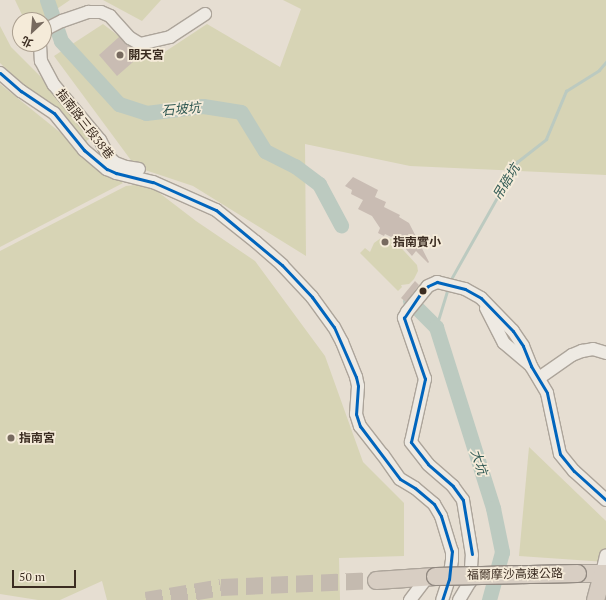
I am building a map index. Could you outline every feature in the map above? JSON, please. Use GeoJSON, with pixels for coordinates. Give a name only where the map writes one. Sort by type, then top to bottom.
{"type":"FeatureCollection","features":[{"type":"Feature","properties":{"kind":"highway","name":"福爾摩沙高速公路"},"geometry":{"type":"LineString","coordinates":[[376,580],[431,576],[604,573]]}},
{"type":"Feature","properties":{"kind":"highway"},"geometry":{"type":"LineString","coordinates":[[595,600],[604,573]]}},
{"type":"Feature","properties":{"kind":"street"},"geometry":{"type":"LineString","coordinates":[[52,27],[62,21],[88,12],[101,12],[110,16],[130,38],[140,44],[170,38],[205,14]]}},
{"type":"Feature","properties":{"kind":"street","name":"指南路三段38巷"},"geometry":{"type":"LineString","coordinates":[[40,52],[41,61],[54,85],[100,140],[109,157],[115,163],[146,172],[153,182]]}},
{"type":"Feature","properties":{"kind":"street"},"geometry":{"type":"LineString","coordinates":[[0,73],[21,91],[54,113],[84,150],[107,168],[116,173],[153,182],[223,214],[282,265],[312,297],[334,327],[342,342],[356,377],[358,386],[356,414],[360,426],[400,479],[415,488],[434,504],[441,516],[452,551],[450,579],[442,600]]}},
{"type":"Feature","properties":{"kind":"street"},"geometry":{"type":"LineString","coordinates":[[459,600],[470,582],[472,555],[463,500],[453,486],[428,464],[411,442],[425,379],[404,318],[420,294],[428,286],[437,282],[447,284],[465,289],[481,298],[504,343],[531,366],[547,393],[560,454],[574,472],[606,500]]}},
{"type":"Feature","properties":{"kind":"street"},"geometry":{"type":"LineString","coordinates":[[539,378],[572,355],[582,351],[593,349],[606,353]]}},
{"type":"Feature","properties":{"kind":"street"},"geometry":{"type":"LineString","coordinates":[[604,573],[606,554]]}},
{"type":"Feature","properties":{"kind":"street"},"geometry":{"type":"LineString","coordinates":[[410,600],[431,576]]}},
{"type":"Feature","properties":{"kind":"shaded area"},"geometry":{"type":"Polygon","coordinates":[[[15,0],[70,0],[52,12],[21,12],[15,0]]]}},
{"type":"Feature","properties":{"kind":"shaded area"},"geometry":{"type":"Polygon","coordinates":[[[103,0],[161,0],[142,21],[103,0]]]}},
{"type":"Feature","properties":{"kind":"shaded area"},"geometry":{"type":"Polygon","coordinates":[[[283,0],[606,0],[606,175],[410,166],[305,144],[306,256],[193,186],[136,167],[54,56],[103,24],[151,61],[207,24],[280,67],[301,9],[283,0]]]}},
{"type":"Feature","properties":{"kind":"shaded area"},"geometry":{"type":"Polygon","coordinates":[[[0,26],[12,48],[12,52],[16,52],[41,77],[92,135],[86,142],[0,63],[0,26]]]}},
{"type":"Feature","properties":{"kind":"shaded area"},"geometry":{"type":"Polygon","coordinates":[[[0,84],[123,183],[0,247],[0,84]]]}},
{"type":"Feature","properties":{"kind":"shaded area"},"geometry":{"type":"Polygon","coordinates":[[[144,184],[149,185],[196,221],[255,261],[325,356],[363,462],[404,503],[404,556],[339,558],[340,600],[107,600],[102,581],[60,600],[38,600],[0,594],[0,251],[126,186],[144,184]]]}},
{"type":"Feature","properties":{"kind":"shaded area"},"geometry":{"type":"Polygon","coordinates":[[[381,238],[393,239],[417,265],[418,271],[414,279],[409,284],[401,285],[402,287],[398,291],[360,253],[365,248],[370,252],[374,243],[381,238]]]}},
{"type":"Feature","properties":{"kind":"shaded area"},"geometry":{"type":"Polygon","coordinates":[[[529,447],[606,521],[606,562],[519,556],[529,447]]]}},
{"type":"Feature","properties":{"kind":"building","name":"開天宮"},"geometry":{"type":"Polygon","coordinates":[[[119,37],[141,55],[117,76],[99,55],[119,37]]]}},
{"type":"Feature","properties":{"kind":"building"},"geometry":{"type":"Polygon","coordinates":[[[353,177],[378,190],[375,197],[386,202],[384,207],[400,215],[399,217],[409,223],[429,262],[428,263],[416,251],[412,256],[405,248],[408,245],[385,234],[384,236],[378,233],[380,228],[372,216],[358,209],[363,200],[351,194],[352,190],[345,186],[353,177]]]}},
{"type":"Feature","properties":{"kind":"building"},"geometry":{"type":"Polygon","coordinates":[[[415,281],[419,285],[406,302],[401,298],[415,281]]]}},
{"type":"Feature","properties":{"kind":"waterway","name":"石坡坑"},"geometry":{"type":"LineString","coordinates":[[47,0],[61,41],[119,104],[146,113],[203,106],[241,112],[265,151],[295,166],[319,184],[341,225]]}},
{"type":"Feature","properties":{"kind":"waterway","name":"吊硞坑"},"geometry":{"type":"LineString","coordinates":[[450,281],[517,162],[546,139],[566,91],[599,70],[606,62]]}},
{"type":"Feature","properties":{"kind":"waterway","name":"吊硞坑"},"geometry":{"type":"LineString","coordinates":[[436,327],[448,288]]}},
{"type":"Feature","properties":{"kind":"waterway","name":"大坑"},"geometry":{"type":"LineString","coordinates":[[410,301],[436,327],[493,508],[502,552],[489,600]]}},
{"type":"Feature","properties":{"kind":"tunnel"},"geometry":{"type":"LineString","coordinates":[[146,600],[221,587],[376,580]]}},
{"type":"Feature","properties":{"kind":"transit line"},"geometry":{"type":"LineString","coordinates":[[0,73],[21,91],[54,113],[84,150],[107,169],[116,173],[153,182],[216,210],[282,265],[312,297],[334,327],[356,377],[358,386],[356,414],[360,426],[400,479],[415,488],[434,504],[441,516],[452,551],[449,579],[442,600]]}},
{"type":"Feature","properties":{"kind":"transit line"},"geometry":{"type":"LineString","coordinates":[[472,554],[463,500],[453,486],[428,464],[411,442],[425,379],[404,318],[420,294],[428,286],[437,282],[465,289],[481,298],[513,331],[523,346],[531,366],[547,393],[560,454],[574,471],[606,500]]}},
{"type":"Feature","properties":{"kind":"place","name":"開天宮"},"geometry":{"type":"Point","coordinates":[120,55]}},
{"type":"Feature","properties":{"kind":"place","name":"指南實小"},"geometry":{"type":"Point","coordinates":[385,242]}},
{"type":"Feature","properties":{"kind":"place","name":"指南宮"},"geometry":{"type":"Point","coordinates":[11,438]}}]}
